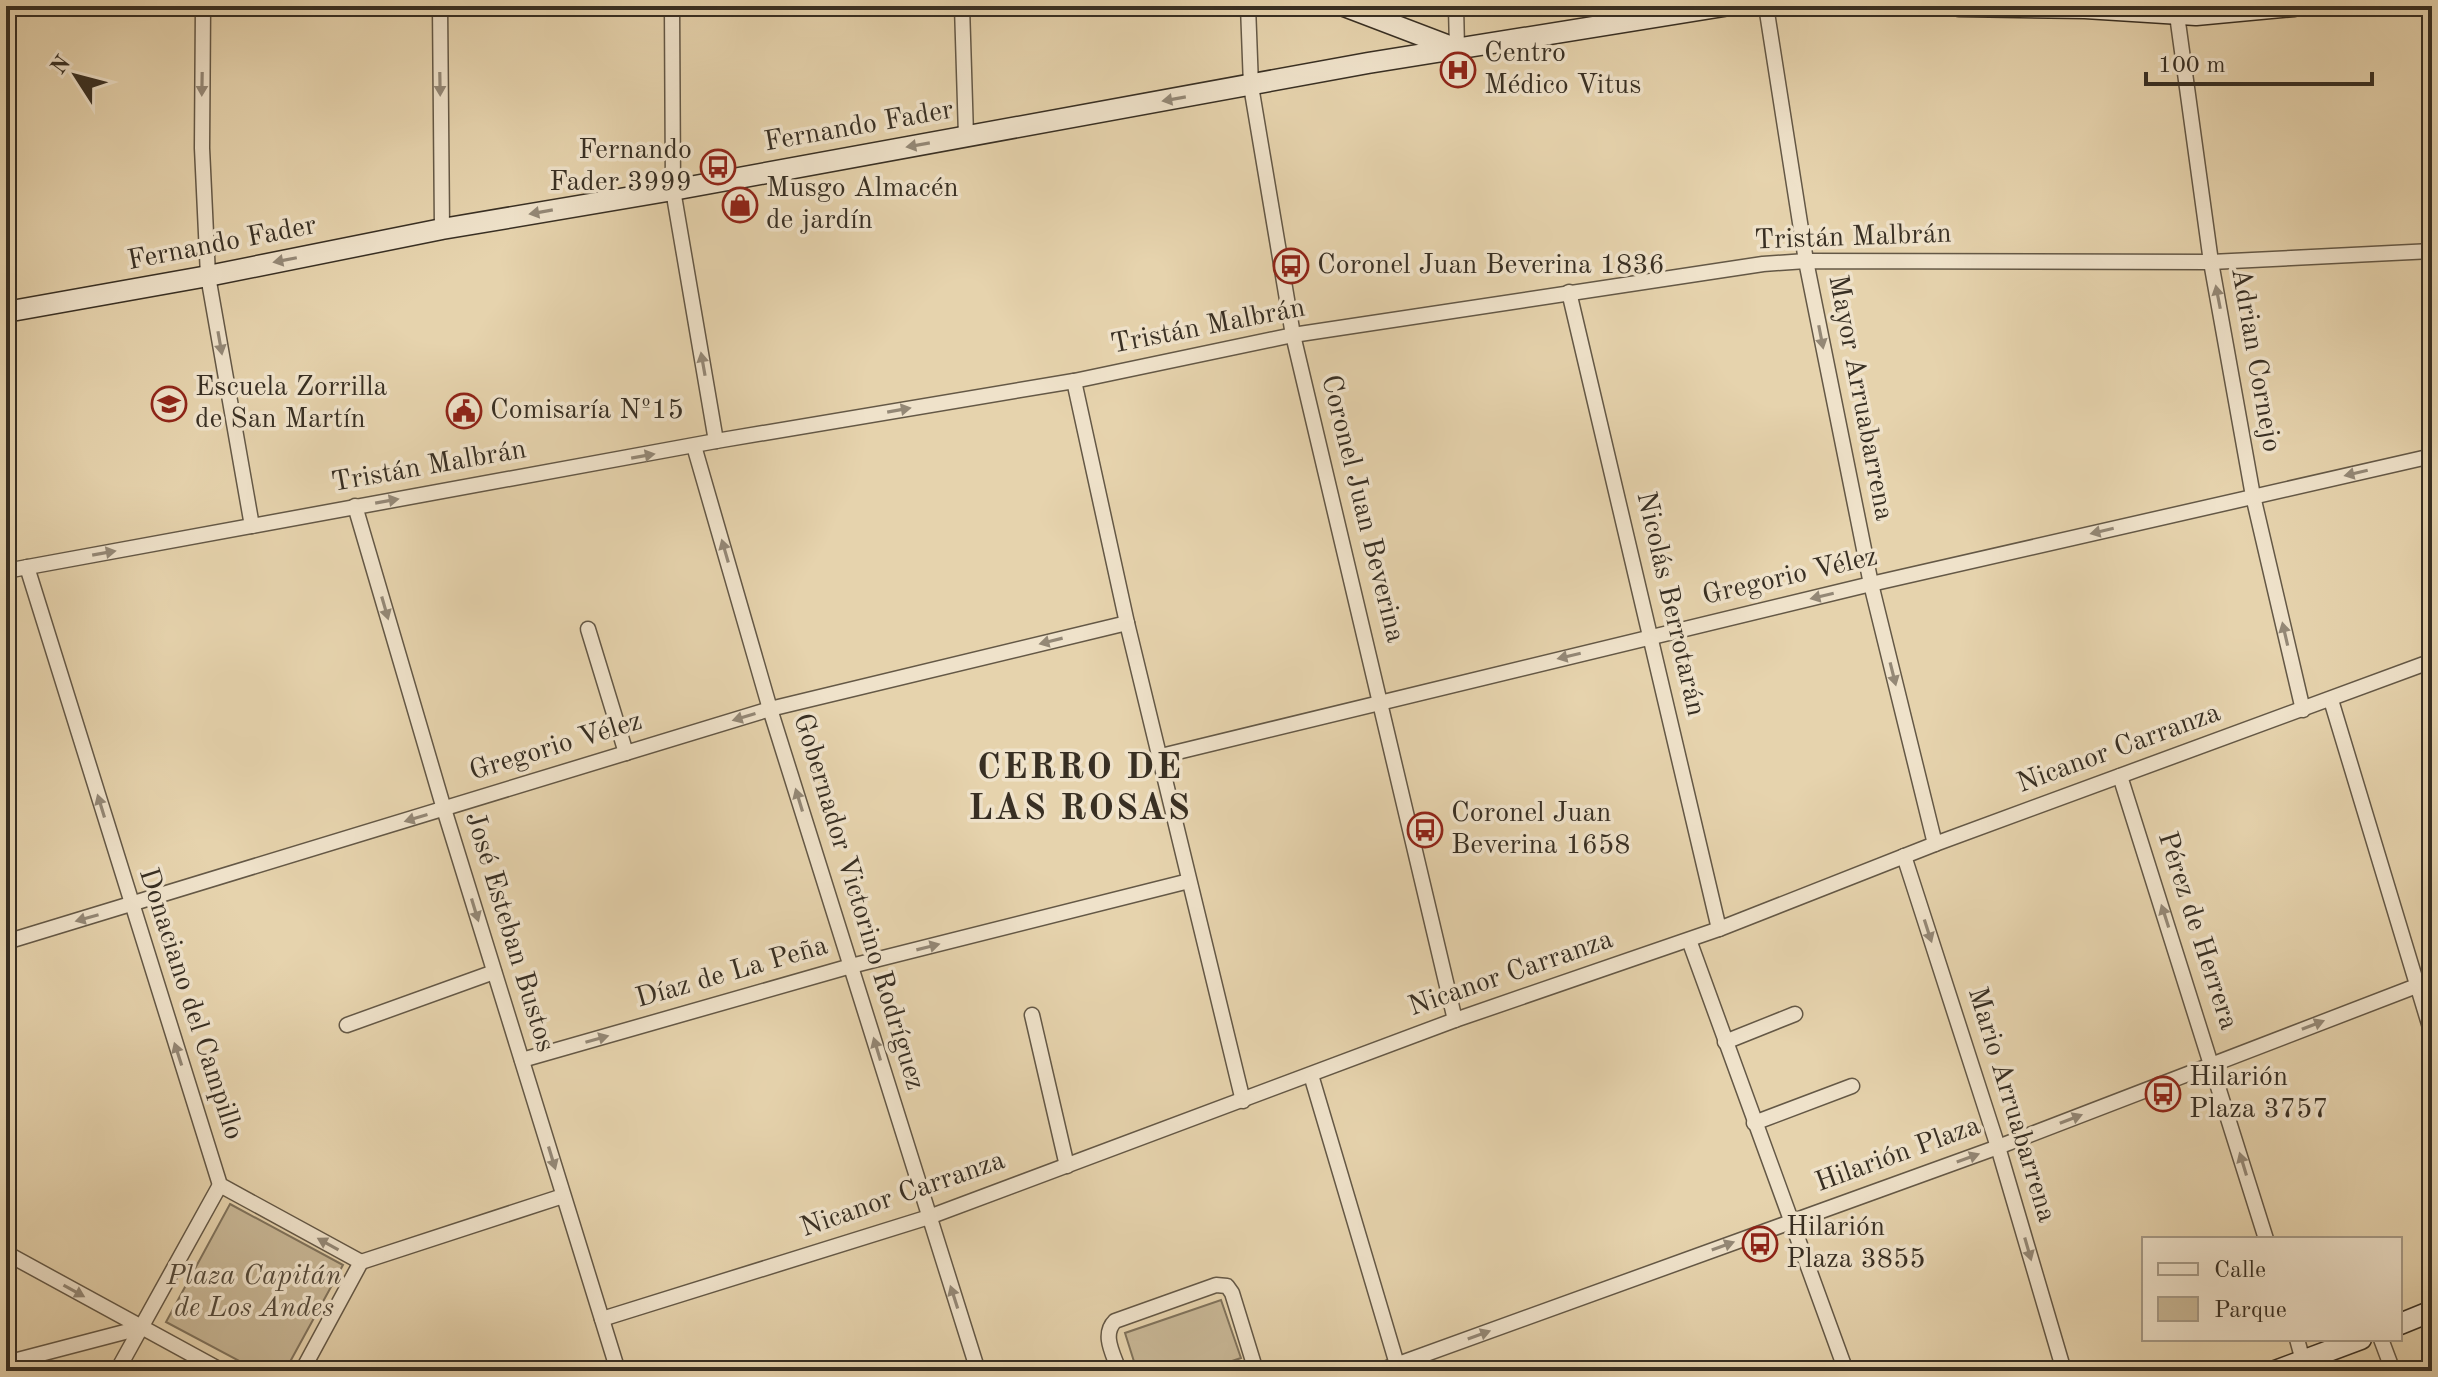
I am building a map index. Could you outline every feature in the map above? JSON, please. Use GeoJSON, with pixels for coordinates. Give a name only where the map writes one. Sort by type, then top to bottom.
{"type":"FeatureCollection","features":[{"type":"Feature","properties":{"kind":"main road"},"geometry":{"type":"LineString","coordinates":[[1344,6],[1457,49]]}},
{"type":"Feature","properties":{"kind":"main road","name":"Fernando Fader"},"geometry":{"type":"LineString","coordinates":[[6,312],[208,276],[442,229],[1457,49],[1724,6]]}},
{"type":"Feature","properties":{"kind":"main road"},"geometry":{"type":"LineString","coordinates":[[1959,6],[2085,7],[2177,15],[2294,6]]}},
{"type":"Feature","properties":{"kind":"main road"},"geometry":{"type":"LineString","coordinates":[[2402,1323],[2432,1311]]}},
{"type":"Feature","properties":{"kind":"main road"},"geometry":{"type":"LineString","coordinates":[[2275,1371],[2356,1341]]}},
{"type":"Feature","properties":{"kind":"street"},"geometry":{"type":"LineString","coordinates":[[203,6],[202,148],[208,276],[252,526]]}},
{"type":"Feature","properties":{"kind":"street"},"geometry":{"type":"LineString","coordinates":[[440,6],[442,229]]}},
{"type":"Feature","properties":{"kind":"street"},"geometry":{"type":"LineString","coordinates":[[672,6],[673,190],[716,441]]}},
{"type":"Feature","properties":{"kind":"street"},"geometry":{"type":"LineString","coordinates":[[962,6],[966,136]]}},
{"type":"Feature","properties":{"kind":"street","name":"Coronel Juan Beverina"},"geometry":{"type":"LineString","coordinates":[[1248,6],[1251,86],[1293,335],[1455,1020]]}},
{"type":"Feature","properties":{"kind":"street"},"geometry":{"type":"LineString","coordinates":[[1456,6],[1457,49]]}},
{"type":"Feature","properties":{"kind":"street","name":"Mayor Arruabarrena"},"geometry":{"type":"LineString","coordinates":[[1766,6],[1806,261],[1871,584],[1935,844]]}},
{"type":"Feature","properties":{"kind":"street","name":"Adrian Cornejo"},"geometry":{"type":"LineString","coordinates":[[2177,15],[2211,262],[2253,496],[2303,710]]}},
{"type":"Feature","properties":{"kind":"street","name":"Tristán Malbrán"},"geometry":{"type":"LineString","coordinates":[[6,571],[716,441],[1074,381],[1293,335],[1569,292],[1806,261],[2211,262],[2432,251]]}},
{"type":"Feature","properties":{"kind":"street","name":"Nicolás Berrotarán"},"geometry":{"type":"LineString","coordinates":[[1569,292],[1719,929]]}},
{"type":"Feature","properties":{"kind":"street"},"geometry":{"type":"LineString","coordinates":[[1074,381],[1127,623],[1243,1101]]}},
{"type":"Feature","properties":{"kind":"street","name":"Gobernador Victorino Rodríguez"},"geometry":{"type":"LineString","coordinates":[[694,446],[770,709],[978,1371]]}},
{"type":"Feature","properties":{"kind":"street","name":"Gregorio Vélez"},"geometry":{"type":"LineString","coordinates":[[1161,756],[1871,584],[2432,456]]}},
{"type":"Feature","properties":{"kind":"street","name":"José Esteban Bustos"},"geometry":{"type":"LineString","coordinates":[[355,506],[444,809],[618,1371]]}},
{"type":"Feature","properties":{"kind":"street","name":"Donaciano del Campillo"},"geometry":{"type":"LineString","coordinates":[[27,567],[220,1185],[361,1262]]}},
{"type":"Feature","properties":{"kind":"street","name":"Gregorio Vélez"},"geometry":{"type":"LineString","coordinates":[[6,942],[770,709],[1127,623]]}},
{"type":"Feature","properties":{"kind":"street"},"geometry":{"type":"LineString","coordinates":[[588,629],[626,753]]}},
{"type":"Feature","properties":{"kind":"street","name":"Nicanor Carranza"},"geometry":{"type":"LineString","coordinates":[[602,1319],[929,1217],[1455,1020],[1719,929],[1935,844],[2432,661]]}},
{"type":"Feature","properties":{"kind":"street"},"geometry":{"type":"LineString","coordinates":[[2331,700],[2432,1034]]}},
{"type":"Feature","properties":{"kind":"street","name":"Pérez de Herrera"},"geometry":{"type":"LineString","coordinates":[[2120,776],[2265,1237]]}},
{"type":"Feature","properties":{"kind":"street","name":"Mario Arruabarrena"},"geometry":{"type":"LineString","coordinates":[[1904,856],[1998,1147],[2064,1371]]}},
{"type":"Feature","properties":{"kind":"street","name":"Díaz de La Peña"},"geometry":{"type":"LineString","coordinates":[[522,1060],[851,966],[1189,881]]}},
{"type":"Feature","properties":{"kind":"street"},"geometry":{"type":"LineString","coordinates":[[1689,940],[1846,1371]]}},
{"type":"Feature","properties":{"kind":"street"},"geometry":{"type":"LineString","coordinates":[[347,1025],[494,972]]}},
{"type":"Feature","properties":{"kind":"street","name":"Hilarión Plaza"},"geometry":{"type":"LineString","coordinates":[[1379,1371],[1398,1368],[1998,1147],[2432,980]]}},
{"type":"Feature","properties":{"kind":"street"},"geometry":{"type":"LineString","coordinates":[[1725,1042],[1795,1014]]}},
{"type":"Feature","properties":{"kind":"street"},"geometry":{"type":"LineString","coordinates":[[1032,1015],[1067,1166]]}},
{"type":"Feature","properties":{"kind":"street"},"geometry":{"type":"LineString","coordinates":[[1311,1075],[1398,1368]]}},
{"type":"Feature","properties":{"kind":"street"},"geometry":{"type":"LineString","coordinates":[[1754,1123],[1852,1086]]}},
{"type":"Feature","properties":{"kind":"street"},"geometry":{"type":"LineString","coordinates":[[117,1371],[220,1185]]}},
{"type":"Feature","properties":{"kind":"street"},"geometry":{"type":"LineString","coordinates":[[302,1371],[361,1262],[563,1196]]}},
{"type":"Feature","properties":{"kind":"street"},"geometry":{"type":"LineString","coordinates":[[6,1253],[222,1371]]}},
{"type":"Feature","properties":{"kind":"street"},"geometry":{"type":"LineString","coordinates":[[1119,1371],[1107,1336],[1108,1328],[1115,1321],[1216,1285],[1227,1286],[1232,1293],[1256,1371]]}},
{"type":"Feature","properties":{"kind":"street"},"geometry":{"type":"LineString","coordinates":[[6,1363],[140,1328]]}},
{"type":"Feature","properties":{"kind":"street"},"geometry":{"type":"LineString","coordinates":[[2298,1341],[2303,1361]]}},
{"type":"Feature","properties":{"kind":"street"},"geometry":{"type":"LineString","coordinates":[[2382,1341],[2393,1371]]}},
{"type":"Feature","properties":{"kind":"green space","name":"Plaza Capitán de Los Andes"},"geometry":{"type":"Polygon","coordinates":[[[230,1204],[343,1265],[285,1371],[258,1371],[166,1322],[230,1204]]]}},
{"type":"Feature","properties":{"kind":"green space"},"geometry":{"type":"Polygon","coordinates":[[[1221,1300],[1241,1358],[1202,1371],[1137,1371],[1125,1333],[1221,1300]]]}},
{"type":"Feature","properties":{"kind":"place","name":"Centro Médico Vitus"},"geometry":{"type":"Point","coordinates":[1458,70]}},
{"type":"Feature","properties":{"kind":"place","name":"Fernando Fader 3999"},"geometry":{"type":"Point","coordinates":[718,167]}},
{"type":"Feature","properties":{"kind":"place","name":"Musgo Almacén de jardín"},"geometry":{"type":"Point","coordinates":[740,205]}},
{"type":"Feature","properties":{"kind":"place","name":"Coronel Juan Beverina 1836"},"geometry":{"type":"Point","coordinates":[1291,266]}},
{"type":"Feature","properties":{"kind":"place","name":"Escuela Zorrilla de San Martín"},"geometry":{"type":"Point","coordinates":[169,404]}},
{"type":"Feature","properties":{"kind":"place","name":"Comisaría Nº15"},"geometry":{"type":"Point","coordinates":[464,411]}},
{"type":"Feature","properties":{"kind":"place","name":"Coronel Juan Beverina 1658"},"geometry":{"type":"Point","coordinates":[1425,830]}},
{"type":"Feature","properties":{"kind":"place","name":"Hilarión Plaza 3757"},"geometry":{"type":"Point","coordinates":[2163,1094]}},
{"type":"Feature","properties":{"kind":"place","name":"Hilarión Plaza 3855"},"geometry":{"type":"Point","coordinates":[1760,1244]}},
{"type":"Feature","properties":{"kind":"district","name":"CERRO DE LAS ROSAS"},"geometry":{"type":"Point","coordinates":[1080,790]}}]}
